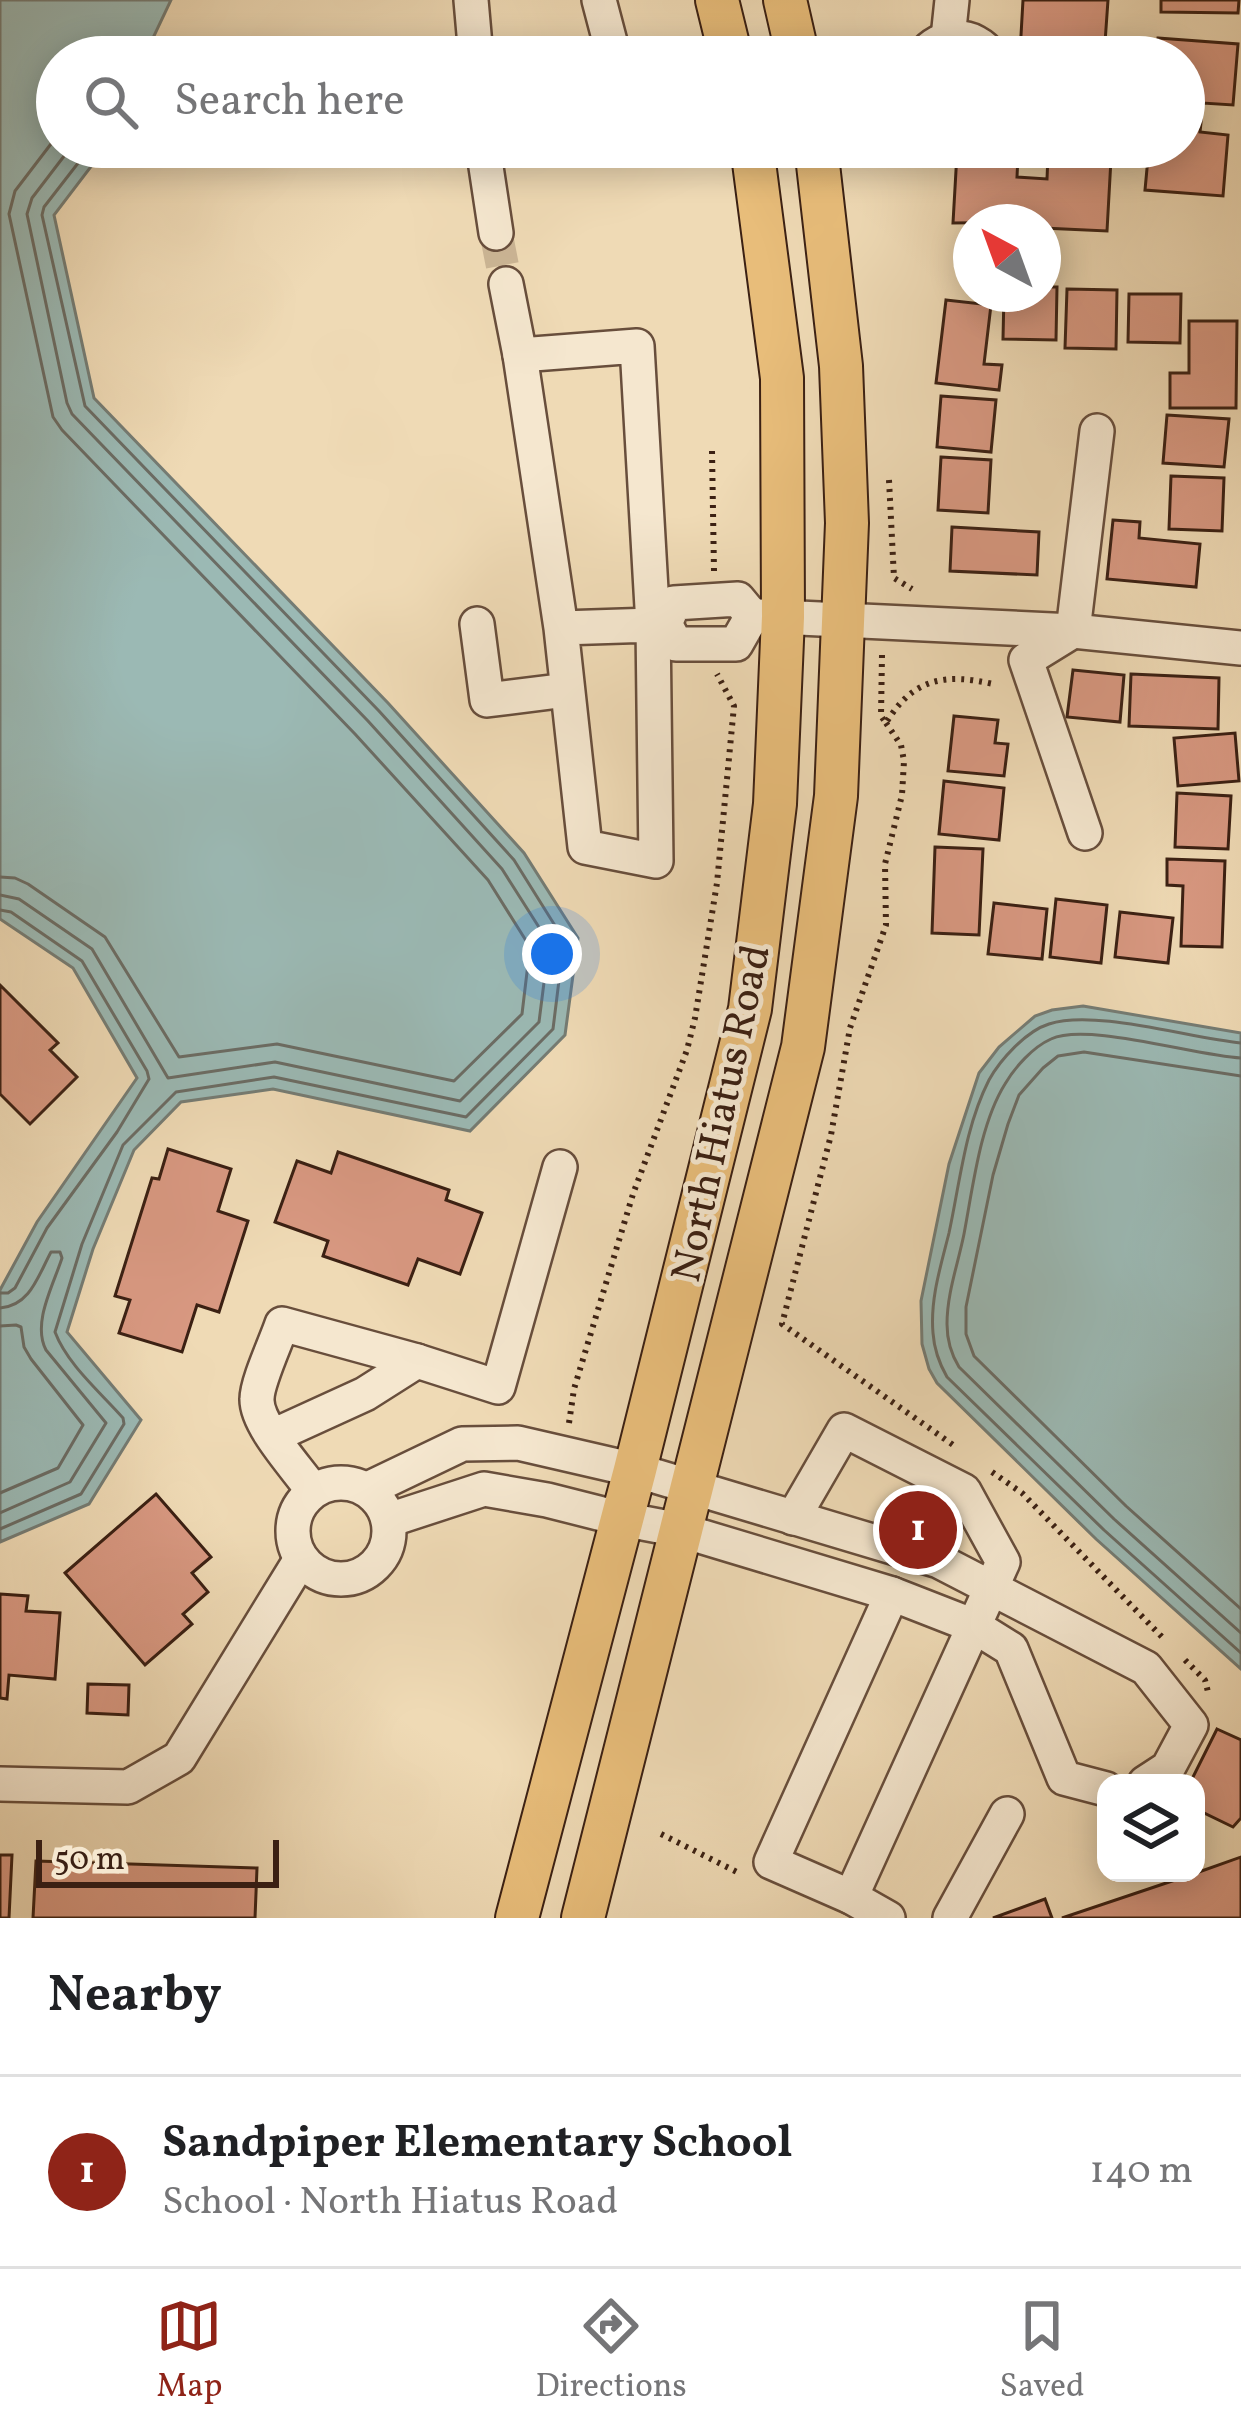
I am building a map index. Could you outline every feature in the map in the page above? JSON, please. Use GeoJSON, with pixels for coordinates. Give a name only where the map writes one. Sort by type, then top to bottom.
{"type":"FeatureCollection","features":[{"type":"Feature","properties":{"kind":"main road"},"geometry":{"type":"LineString","coordinates":[[717,0],[726,36]]}},
{"type":"Feature","properties":{"kind":"main road"},"geometry":{"type":"LineString","coordinates":[[785,0],[793,36]]}},
{"type":"Feature","properties":{"kind":"main road","name":"North Hiatus Road"},"geometry":{"type":"LineString","coordinates":[[517,1918],[750,1009],[775,804],[768,617],[782,378],[755,168]]}},
{"type":"Feature","properties":{"kind":"main road","name":"North Hiatus Road"},"geometry":{"type":"LineString","coordinates":[[583,1918],[803,1047],[863,621],[847,524],[841,366],[818,168]]}},
{"type":"Feature","properties":{"kind":"street"},"geometry":{"type":"LineString","coordinates":[[471,0],[474,36]]}},
{"type":"Feature","properties":{"kind":"street"},"geometry":{"type":"LineString","coordinates":[[599,0],[608,36]]}},
{"type":"Feature","properties":{"kind":"street"},"geometry":{"type":"LineString","coordinates":[[939,36],[952,0]]}},
{"type":"Feature","properties":{"kind":"street"},"geometry":{"type":"LineString","coordinates":[[486,168],[496,233]]}},
{"type":"Feature","properties":{"kind":"street"},"geometry":{"type":"LineString","coordinates":[[506,284],[561,628],[585,847],[656,860],[659,625],[638,346],[520,355]]}},
{"type":"Feature","properties":{"kind":"street"},"geometry":{"type":"LineString","coordinates":[[1073,631],[1097,431]]}},
{"type":"Feature","properties":{"kind":"street"},"geometry":{"type":"LineString","coordinates":[[659,625],[674,603],[738,599],[768,617],[1073,631],[1241,648]]}},
{"type":"Feature","properties":{"kind":"street"},"geometry":{"type":"LineString","coordinates":[[561,628],[659,625],[676,644],[736,644],[768,617]]}},
{"type":"Feature","properties":{"kind":"street"},"geometry":{"type":"LineString","coordinates":[[477,624],[487,700],[567,690]]}},
{"type":"Feature","properties":{"kind":"street"},"geometry":{"type":"LineString","coordinates":[[1073,631],[1026,660],[1085,833]]}},
{"type":"Feature","properties":{"kind":"street"},"geometry":{"type":"LineString","coordinates":[[313,1491],[261,1420],[256,1399],[282,1324],[498,1387],[560,1167]]}},
{"type":"Feature","properties":{"kind":"street"},"geometry":{"type":"LineString","coordinates":[[273,1436],[365,1394],[417,1361]]}},
{"type":"Feature","properties":{"kind":"street"},"geometry":{"type":"LineString","coordinates":[[793,1518],[844,1430],[964,1491],[1003,1562],[851,1897]]}},
{"type":"Feature","properties":{"kind":"street"},"geometry":{"type":"LineString","coordinates":[[463,1444],[465,1495]]}},
{"type":"Feature","properties":{"kind":"street"},"geometry":{"type":"LineString","coordinates":[[368,1489],[463,1444],[518,1444],[635,1470],[939,1561],[1146,1668],[1191,1725],[1168,1768],[1159,1774]]}},
{"type":"Feature","properties":{"kind":"street"},"geometry":{"type":"LineString","coordinates":[[350,1482],[368,1489],[382,1502],[389,1520],[390,1539],[382,1557],[352,1578],[332,1579],[315,1572],[301,1559],[293,1541],[300,1504],[331,1483],[350,1482]]}},
{"type":"Feature","properties":{"kind":"street"},"geometry":{"type":"LineString","coordinates":[[389,1520],[484,1490],[680,1531],[892,1594],[974,1626],[1011,1649],[1064,1778],[1097,1787]]}},
{"type":"Feature","properties":{"kind":"street"},"geometry":{"type":"LineString","coordinates":[[0,1784],[128,1787],[179,1758],[301,1559]]}},
{"type":"Feature","properties":{"kind":"street"},"geometry":{"type":"LineString","coordinates":[[888,1918],[771,1862],[892,1594]]}},
{"type":"Feature","properties":{"kind":"street"},"geometry":{"type":"LineString","coordinates":[[950,1918],[1007,1814]]}},
{"type":"Feature","properties":{"kind":"path"},"geometry":{"type":"LineString","coordinates":[[712,452],[713,601]]}},
{"type":"Feature","properties":{"kind":"path"},"geometry":{"type":"LineString","coordinates":[[889,480],[894,578],[927,594]]}},
{"type":"Feature","properties":{"kind":"path"},"geometry":{"type":"LineString","coordinates":[[863,621],[881,716],[902,745],[902,795],[885,864],[886,925],[850,1028],[831,1135],[782,1324],[967,1454]]}},
{"type":"Feature","properties":{"kind":"path"},"geometry":{"type":"LineString","coordinates":[[569,1424],[574,1389],[633,1194],[687,1050],[698,998],[717,883],[734,706],[714,667],[713,644]]}},
{"type":"Feature","properties":{"kind":"path"},"geometry":{"type":"LineString","coordinates":[[886,723],[897,705],[924,684],[952,679],[993,684]]}},
{"type":"Feature","properties":{"kind":"path"},"geometry":{"type":"LineString","coordinates":[[985,1467],[1022,1493],[1204,1680],[1212,1704]]}},
{"type":"Feature","properties":{"kind":"water"},"geometry":{"type":"Polygon","coordinates":[[[0,0],[171,0],[154,36],[36,36],[36,168],[90,168],[54,215],[94,398],[388,703],[524,853],[578,938],[565,1035],[470,1131],[273,1089],[181,1102],[134,1150],[93,1249],[67,1332],[141,1420],[89,1504],[0,1542],[0,1290],[37,1222],[137,1078],[73,968],[0,919],[0,0]]]}},
{"type":"Feature","properties":{"kind":"water"},"geometry":{"type":"Polygon","coordinates":[[[1083,1006],[1241,1033],[1241,1669],[1096,1539],[937,1383],[922,1344],[921,1301],[949,1164],[979,1073],[999,1047],[1035,1016],[1083,1006]]]}},
{"type":"Feature","properties":{"kind":"building"},"geometry":{"type":"Polygon","coordinates":[[[1023,0],[1108,0],[1105,36],[1021,36],[1023,0]]]}},
{"type":"Feature","properties":{"kind":"building"},"geometry":{"type":"Polygon","coordinates":[[[1161,0],[1239,0],[1238,13],[1161,12],[1161,0]]]}},
{"type":"Feature","properties":{"kind":"building"},"geometry":{"type":"Polygon","coordinates":[[[1205,42],[1238,44],[1233,105],[1205,103],[1205,42]]]}},
{"type":"Feature","properties":{"kind":"building"},"geometry":{"type":"Polygon","coordinates":[[[1205,133],[1228,135],[1223,196],[1145,190],[1147,168],[1205,168],[1205,133]]]}},
{"type":"Feature","properties":{"kind":"building"},"geometry":{"type":"Polygon","coordinates":[[[956,168],[1017,168],[1017,177],[1047,179],[1047,168],[1110,168],[1107,231],[1061,229],[1061,204],[954,204],[956,168]]]}},
{"type":"Feature","properties":{"kind":"building"},"geometry":{"type":"Polygon","coordinates":[[[1067,289],[1117,290],[1116,349],[1065,348],[1067,289]]]}},
{"type":"Feature","properties":{"kind":"building"},"geometry":{"type":"Polygon","coordinates":[[[1129,294],[1181,294],[1180,343],[1128,342],[1129,294]]]}},
{"type":"Feature","properties":{"kind":"building"},"geometry":{"type":"Polygon","coordinates":[[[946,300],[953,301],[953,312],[990,312],[984,364],[1002,365],[999,390],[936,383],[946,300]]]}},
{"type":"Feature","properties":{"kind":"building"},"geometry":{"type":"Polygon","coordinates":[[[1004,312],[1057,312],[1056,340],[1003,339],[1004,312]]]}},
{"type":"Feature","properties":{"kind":"building"},"geometry":{"type":"Polygon","coordinates":[[[1189,321],[1237,321],[1236,408],[1170,408],[1170,373],[1189,373],[1189,321]]]}},
{"type":"Feature","properties":{"kind":"building"},"geometry":{"type":"Polygon","coordinates":[[[941,396],[996,400],[991,452],[937,447],[941,396]]]}},
{"type":"Feature","properties":{"kind":"building"},"geometry":{"type":"Polygon","coordinates":[[[1167,415],[1229,419],[1224,467],[1163,463],[1167,415]]]}},
{"type":"Feature","properties":{"kind":"building"},"geometry":{"type":"Polygon","coordinates":[[[941,457],[991,460],[988,513],[938,510],[941,457]]]}},
{"type":"Feature","properties":{"kind":"building"},"geometry":{"type":"Polygon","coordinates":[[[1171,476],[1224,478],[1222,531],[1169,529],[1171,476]]]}},
{"type":"Feature","properties":{"kind":"building"},"geometry":{"type":"Polygon","coordinates":[[[1113,520],[1140,522],[1139,538],[1200,544],[1196,587],[1107,579],[1113,520]]]}},
{"type":"Feature","properties":{"kind":"building"},"geometry":{"type":"Polygon","coordinates":[[[952,527],[1039,532],[1037,575],[950,571],[952,527]]]}},
{"type":"Feature","properties":{"kind":"building"},"geometry":{"type":"Polygon","coordinates":[[[1073,670],[1124,675],[1120,722],[1067,717],[1073,670]]]}},
{"type":"Feature","properties":{"kind":"building"},"geometry":{"type":"Polygon","coordinates":[[[1131,674],[1219,678],[1218,729],[1129,726],[1131,674]]]}},
{"type":"Feature","properties":{"kind":"building"},"geometry":{"type":"Polygon","coordinates":[[[954,716],[998,720],[995,743],[1008,744],[1004,776],[948,771],[954,716]]]}},
{"type":"Feature","properties":{"kind":"building"},"geometry":{"type":"Polygon","coordinates":[[[1235,733],[1239,781],[1178,786],[1174,738],[1235,733]]]}},
{"type":"Feature","properties":{"kind":"building"},"geometry":{"type":"Polygon","coordinates":[[[944,781],[1004,788],[999,840],[939,834],[944,781]]]}},
{"type":"Feature","properties":{"kind":"building"},"geometry":{"type":"Polygon","coordinates":[[[1177,793],[1231,796],[1228,849],[1175,847],[1177,793]]]}},
{"type":"Feature","properties":{"kind":"building"},"geometry":{"type":"Polygon","coordinates":[[[935,847],[983,849],[979,935],[932,933],[935,847]]]}},
{"type":"Feature","properties":{"kind":"building"},"geometry":{"type":"Polygon","coordinates":[[[1167,859],[1225,861],[1222,947],[1181,946],[1183,886],[1167,885],[1167,859]]]}},
{"type":"Feature","properties":{"kind":"building"},"geometry":{"type":"Polygon","coordinates":[[[1056,899],[1107,905],[1101,963],[1050,957],[1056,899]]]}},
{"type":"Feature","properties":{"kind":"building"},"geometry":{"type":"Polygon","coordinates":[[[994,903],[1047,909],[1042,959],[988,954],[994,903]]]}},
{"type":"Feature","properties":{"kind":"building"},"geometry":{"type":"Polygon","coordinates":[[[1120,912],[1173,918],[1168,963],[1115,957],[1120,912]]]}},
{"type":"Feature","properties":{"kind":"building"},"geometry":{"type":"Polygon","coordinates":[[[0,985],[58,1043],[50,1050],[77,1077],[30,1124],[0,1094],[0,985]]]}},
{"type":"Feature","properties":{"kind":"building"},"geometry":{"type":"Polygon","coordinates":[[[168,1149],[231,1169],[218,1211],[248,1221],[219,1312],[197,1305],[182,1352],[119,1333],[130,1300],[115,1296],[152,1178],[159,1179],[168,1149]]]}},
{"type":"Feature","properties":{"kind":"building"},"geometry":{"type":"Polygon","coordinates":[[[338,1152],[449,1190],[446,1200],[482,1213],[460,1274],[418,1259],[408,1285],[323,1256],[328,1241],[275,1222],[297,1161],[331,1173],[338,1152]]]}},
{"type":"Feature","properties":{"kind":"building"},"geometry":{"type":"Polygon","coordinates":[[[156,1494],[211,1557],[192,1573],[208,1592],[183,1614],[192,1624],[145,1665],[65,1573],[156,1494]]]}},
{"type":"Feature","properties":{"kind":"building"},"geometry":{"type":"Polygon","coordinates":[[[0,1594],[28,1596],[26,1611],[60,1613],[55,1679],[9,1675],[7,1699],[0,1698],[0,1594]]]}},
{"type":"Feature","properties":{"kind":"building"},"geometry":{"type":"Polygon","coordinates":[[[88,1684],[129,1685],[128,1715],[87,1713],[88,1684]]]}},
{"type":"Feature","properties":{"kind":"building"},"geometry":{"type":"Polygon","coordinates":[[[1217,1729],[1241,1740],[1241,1818],[1233,1827],[1205,1813],[1205,1774],[1194,1774],[1217,1729]]]}},
{"type":"Feature","properties":{"kind":"building"},"geometry":{"type":"Polygon","coordinates":[[[0,1855],[12,1855],[9,1918],[0,1918],[0,1855]]]}},
{"type":"Feature","properties":{"kind":"building"},"geometry":{"type":"Polygon","coordinates":[[[1241,1857],[1241,1918],[1062,1918],[1169,1882],[1205,1882],[1205,1870],[1241,1857]]]}},
{"type":"Feature","properties":{"kind":"building"},"geometry":{"type":"Polygon","coordinates":[[[36,1861],[257,1868],[255,1918],[33,1918],[36,1861]]]}},
{"type":"Feature","properties":{"kind":"building"},"geometry":{"type":"Polygon","coordinates":[[[1045,1899],[1052,1918],[993,1918],[1045,1899]]]}},
{"type":"Feature","properties":{"kind":"tunnel"},"geometry":{"type":"LineString","coordinates":[[496,233],[506,284]]}},
{"type":"Feature","properties":{"kind":"place","name":"Sandpiper Elementary School"},"geometry":{"type":"Point","coordinates":[918,1530]}}]}
